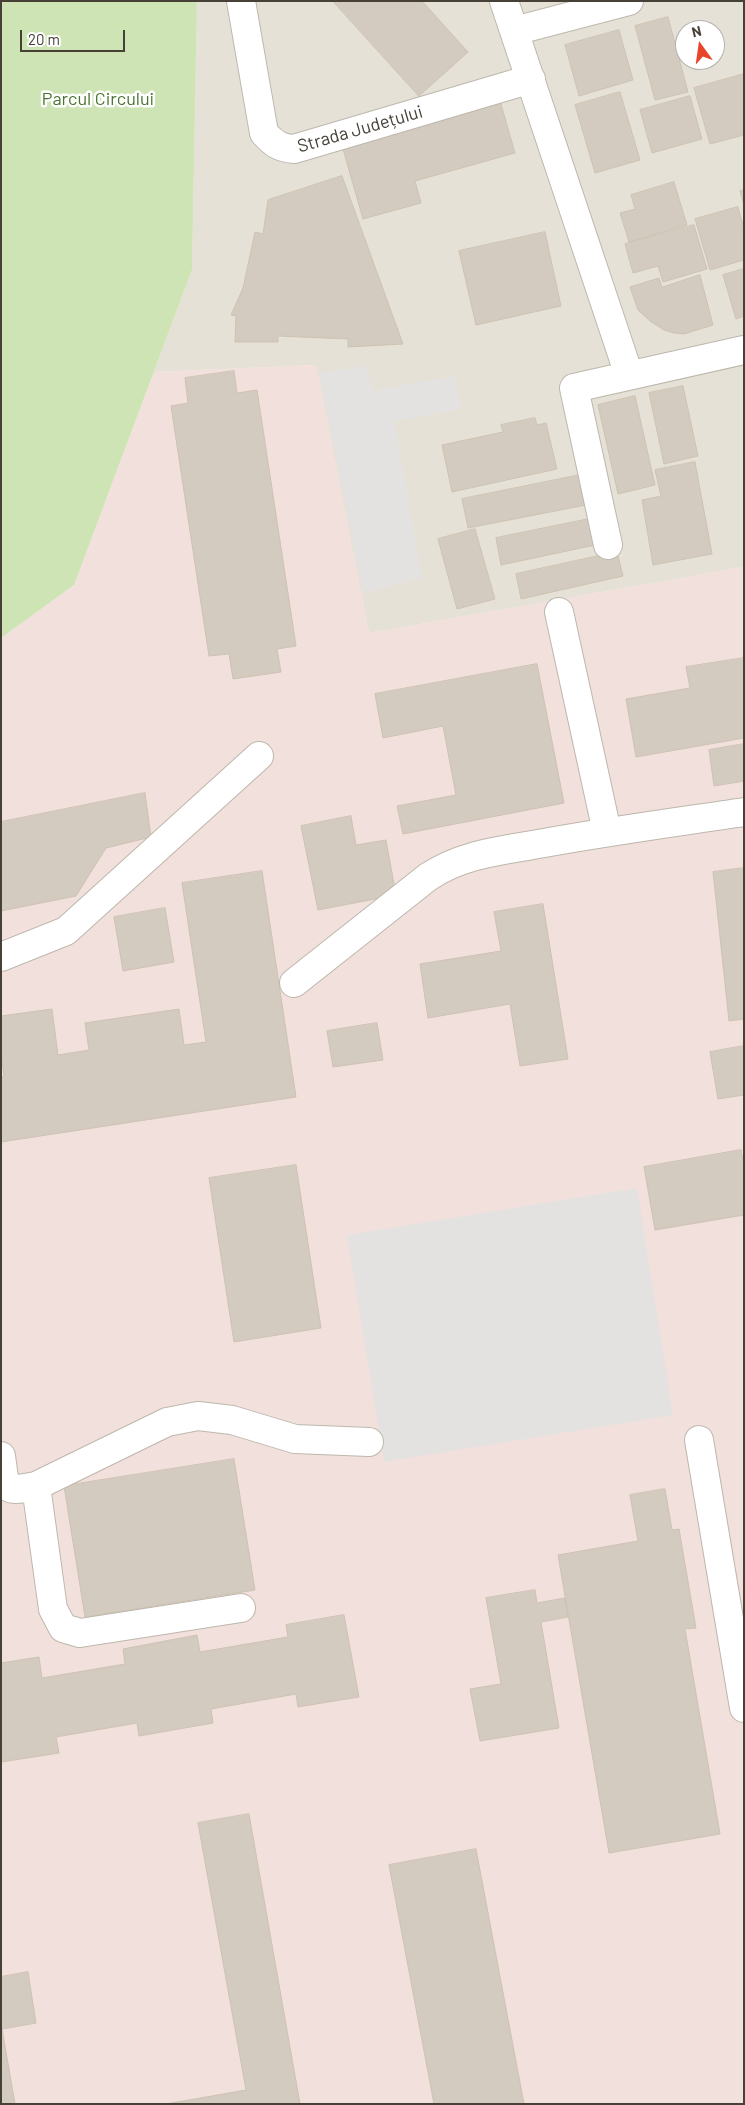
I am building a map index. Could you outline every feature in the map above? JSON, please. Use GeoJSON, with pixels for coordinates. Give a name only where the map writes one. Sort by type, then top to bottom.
{"type":"FeatureCollection","features":[{"type":"Feature","properties":{"kind":"street","name":"Strada Județului"},"geometry":{"type":"LineString","coordinates":[[241,1],[264,133],[274,145],[284,148],[294,149],[531,80]]}},
{"type":"Feature","properties":{"kind":"street"},"geometry":{"type":"LineString","coordinates":[[504,1],[629,375]]}},
{"type":"Feature","properties":{"kind":"street"},"geometry":{"type":"LineString","coordinates":[[514,31],[629,1]]}},
{"type":"Feature","properties":{"kind":"street"},"geometry":{"type":"LineString","coordinates":[[608,545],[574,388],[744,350]]}},
{"type":"Feature","properties":{"kind":"street"},"geometry":{"type":"LineString","coordinates":[[559,612],[607,832]]}},
{"type":"Feature","properties":{"kind":"street"},"geometry":{"type":"LineString","coordinates":[[1,957],[66,931],[259,756]]}},
{"type":"Feature","properties":{"kind":"street"},"geometry":{"type":"LineString","coordinates":[[294,983],[428,877],[446,865],[472,856],[607,832],[744,812]]}},
{"type":"Feature","properties":{"kind":"street"},"geometry":{"type":"LineString","coordinates":[[1,1456],[5,1482],[8,1488],[14,1490],[36,1486],[167,1422],[198,1416],[232,1420],[295,1439],[369,1442]]}},
{"type":"Feature","properties":{"kind":"street"},"geometry":{"type":"LineString","coordinates":[[700,1440],[744,1708]]}},
{"type":"Feature","properties":{"kind":"street"},"geometry":{"type":"LineString","coordinates":[[36,1486],[54,1609],[63,1628],[80,1633],[241,1608]]}},
{"type":"Feature","properties":{"kind":"shaded area"},"geometry":{"type":"Polygon","coordinates":[[[197,1],[744,1],[744,567],[369,633],[316,365],[154,372],[192,270],[197,1]]]}},
{"type":"Feature","properties":{"kind":"shaded area"},"geometry":{"type":"Polygon","coordinates":[[[316,365],[369,633],[744,567],[744,2104],[1,2104],[1,638],[74,585],[154,372],[316,365]]]}},
{"type":"Feature","properties":{"kind":"shaded area"},"geometry":{"type":"Polygon","coordinates":[[[367,366],[372,391],[454,376],[461,409],[394,421],[422,578],[363,593],[319,373],[367,366]]]}},
{"type":"Feature","properties":{"kind":"shaded area"},"geometry":{"type":"Polygon","coordinates":[[[637,1188],[673,1415],[384,1462],[347,1235],[637,1188]]]}},
{"type":"Feature","properties":{"kind":"green space","name":"Parcul Circului"},"geometry":{"type":"Polygon","coordinates":[[[1,1],[197,1],[192,270],[74,585],[1,638],[1,1]]]}},
{"type":"Feature","properties":{"kind":"building"},"geometry":{"type":"Polygon","coordinates":[[[333,1],[422,1],[468,52],[419,96],[333,1]]]}},
{"type":"Feature","properties":{"kind":"building"},"geometry":{"type":"Polygon","coordinates":[[[668,17],[675,43],[675,70],[682,70],[688,92],[655,100],[635,26],[668,17]]]}},
{"type":"Feature","properties":{"kind":"building"},"geometry":{"type":"Polygon","coordinates":[[[619,30],[633,80],[579,96],[565,45],[619,30]]]}},
{"type":"Feature","properties":{"kind":"building"},"geometry":{"type":"Polygon","coordinates":[[[744,74],[744,135],[710,144],[694,88],[744,74]]]}},
{"type":"Feature","properties":{"kind":"building"},"geometry":{"type":"Polygon","coordinates":[[[620,92],[640,160],[595,173],[575,105],[620,92]]]}},
{"type":"Feature","properties":{"kind":"building"},"geometry":{"type":"Polygon","coordinates":[[[690,96],[702,139],[652,153],[640,110],[690,96]]]}},
{"type":"Feature","properties":{"kind":"building"},"geometry":{"type":"Polygon","coordinates":[[[501,104],[515,153],[415,181],[421,203],[363,219],[343,149],[501,104]]]}},
{"type":"Feature","properties":{"kind":"building"},"geometry":{"type":"Polygon","coordinates":[[[342,176],[403,344],[348,347],[348,339],[278,336],[278,342],[235,342],[236,316],[231,315],[243,288],[255,232],[263,234],[268,200],[342,176]]]}},
{"type":"Feature","properties":{"kind":"building"},"geometry":{"type":"Polygon","coordinates":[[[674,182],[687,225],[629,242],[620,213],[635,209],[631,195],[674,182]]]}},
{"type":"Feature","properties":{"kind":"building"},"geometry":{"type":"Polygon","coordinates":[[[744,190],[744,205],[740,191],[744,190]]]}},
{"type":"Feature","properties":{"kind":"building"},"geometry":{"type":"Polygon","coordinates":[[[738,207],[744,229],[744,260],[710,270],[695,219],[738,207]]]}},
{"type":"Feature","properties":{"kind":"building"},"geometry":{"type":"Polygon","coordinates":[[[694,225],[707,269],[663,282],[658,266],[633,273],[625,244],[694,225]]]}},
{"type":"Feature","properties":{"kind":"building"},"geometry":{"type":"Polygon","coordinates":[[[545,232],[561,306],[476,325],[459,251],[545,232]]]}},
{"type":"Feature","properties":{"kind":"building"},"geometry":{"type":"Polygon","coordinates":[[[744,269],[744,316],[736,319],[723,275],[744,269]]]}},
{"type":"Feature","properties":{"kind":"building"},"geometry":{"type":"Polygon","coordinates":[[[700,275],[713,325],[684,334],[674,333],[664,330],[638,310],[630,287],[659,278],[662,287],[700,275]]]}},
{"type":"Feature","properties":{"kind":"building"},"geometry":{"type":"Polygon","coordinates":[[[234,371],[237,393],[257,390],[296,646],[277,649],[281,672],[233,679],[229,654],[209,656],[171,406],[188,403],[185,378],[234,371]]]}},
{"type":"Feature","properties":{"kind":"building"},"geometry":{"type":"Polygon","coordinates":[[[683,386],[698,456],[664,464],[649,393],[683,386]]]}},
{"type":"Feature","properties":{"kind":"building"},"geometry":{"type":"Polygon","coordinates":[[[635,396],[655,485],[618,494],[598,405],[635,396]]]}},
{"type":"Feature","properties":{"kind":"building"},"geometry":{"type":"Polygon","coordinates":[[[535,418],[537,425],[546,423],[557,469],[452,492],[442,445],[503,432],[501,425],[535,418]]]}},
{"type":"Feature","properties":{"kind":"building"},"geometry":{"type":"Polygon","coordinates":[[[695,462],[712,554],[653,565],[642,500],[661,496],[655,470],[695,462]]]}},
{"type":"Feature","properties":{"kind":"building"},"geometry":{"type":"Polygon","coordinates":[[[580,475],[586,505],[468,528],[462,499],[580,475]]]}},
{"type":"Feature","properties":{"kind":"building"},"geometry":{"type":"Polygon","coordinates":[[[594,518],[600,544],[501,565],[496,538],[594,518]]]}},
{"type":"Feature","properties":{"kind":"building"},"geometry":{"type":"Polygon","coordinates":[[[475,529],[495,599],[457,609],[438,539],[475,529]]]}},
{"type":"Feature","properties":{"kind":"building"},"geometry":{"type":"Polygon","coordinates":[[[617,552],[623,576],[521,599],[516,574],[617,552]]]}},
{"type":"Feature","properties":{"kind":"building"},"geometry":{"type":"Polygon","coordinates":[[[744,658],[744,738],[636,757],[626,699],[690,688],[686,667],[744,658]]]}},
{"type":"Feature","properties":{"kind":"building"},"geometry":{"type":"Polygon","coordinates":[[[537,664],[564,803],[403,834],[397,806],[456,795],[443,726],[383,738],[375,694],[537,664]]]}},
{"type":"Feature","properties":{"kind":"building"},"geometry":{"type":"Polygon","coordinates":[[[744,744],[744,781],[714,786],[709,750],[744,744]]]}},
{"type":"Feature","properties":{"kind":"building"},"geometry":{"type":"Polygon","coordinates":[[[145,793],[151,837],[106,848],[76,896],[1,911],[1,822],[145,793]]]}},
{"type":"Feature","properties":{"kind":"building"},"geometry":{"type":"Polygon","coordinates":[[[351,816],[356,845],[386,840],[396,895],[318,910],[301,826],[351,816]]]}},
{"type":"Feature","properties":{"kind":"building"},"geometry":{"type":"Polygon","coordinates":[[[744,868],[744,1019],[729,1021],[713,872],[744,868]]]}},
{"type":"Feature","properties":{"kind":"building"},"geometry":{"type":"Polygon","coordinates":[[[262,871],[296,1097],[1,1142],[1,1077],[4,1076],[1,1055],[1,1016],[52,1009],[58,1055],[89,1050],[85,1023],[179,1009],[184,1045],[206,1042],[182,883],[262,871]]]}},
{"type":"Feature","properties":{"kind":"building"},"geometry":{"type":"Polygon","coordinates":[[[543,904],[568,1059],[520,1066],[510,1004],[428,1018],[420,964],[501,951],[494,912],[543,904]]]}},
{"type":"Feature","properties":{"kind":"building"},"geometry":{"type":"Polygon","coordinates":[[[165,908],[174,962],[123,971],[114,917],[165,908]]]}},
{"type":"Feature","properties":{"kind":"building"},"geometry":{"type":"Polygon","coordinates":[[[377,1023],[383,1060],[333,1067],[327,1031],[377,1023]]]}},
{"type":"Feature","properties":{"kind":"building"},"geometry":{"type":"Polygon","coordinates":[[[744,1046],[744,1095],[718,1099],[710,1052],[744,1046]]]}},
{"type":"Feature","properties":{"kind":"building"},"geometry":{"type":"Polygon","coordinates":[[[741,1150],[744,1165],[744,1215],[655,1230],[644,1167],[741,1150]]]}},
{"type":"Feature","properties":{"kind":"building"},"geometry":{"type":"Polygon","coordinates":[[[296,1165],[321,1328],[234,1342],[209,1178],[296,1165]]]}},
{"type":"Feature","properties":{"kind":"building"},"geometry":{"type":"Polygon","coordinates":[[[234,1459],[255,1590],[85,1617],[64,1486],[234,1459]]]}},
{"type":"Feature","properties":{"kind":"building"},"geometry":{"type":"Polygon","coordinates":[[[665,1489],[672,1530],[679,1529],[696,1628],[685,1629],[720,1834],[609,1853],[558,1555],[638,1541],[630,1495],[665,1489]]]}},
{"type":"Feature","properties":{"kind":"building"},"geometry":{"type":"Polygon","coordinates":[[[535,1590],[537,1603],[565,1598],[568,1617],[541,1622],[559,1728],[480,1741],[470,1689],[501,1684],[486,1598],[535,1590]]]}},
{"type":"Feature","properties":{"kind":"building"},"geometry":{"type":"Polygon","coordinates":[[[344,1615],[359,1697],[298,1707],[296,1694],[211,1709],[213,1723],[139,1736],[137,1723],[56,1737],[59,1753],[1,1762],[1,1663],[39,1657],[42,1678],[125,1664],[123,1649],[197,1635],[200,1652],[288,1637],[286,1625],[344,1615]]]}},
{"type":"Feature","properties":{"kind":"building"},"geometry":{"type":"Polygon","coordinates":[[[249,1814],[300,2104],[166,2104],[246,2090],[198,1823],[249,1814]]]}},
{"type":"Feature","properties":{"kind":"building"},"geometry":{"type":"Polygon","coordinates":[[[476,1849],[524,2104],[434,2104],[389,1865],[476,1849]]]}},
{"type":"Feature","properties":{"kind":"building"},"geometry":{"type":"Polygon","coordinates":[[[28,1972],[36,2023],[2,2029],[15,2104],[1,2104],[1,1977],[28,1972]]]}}]}
